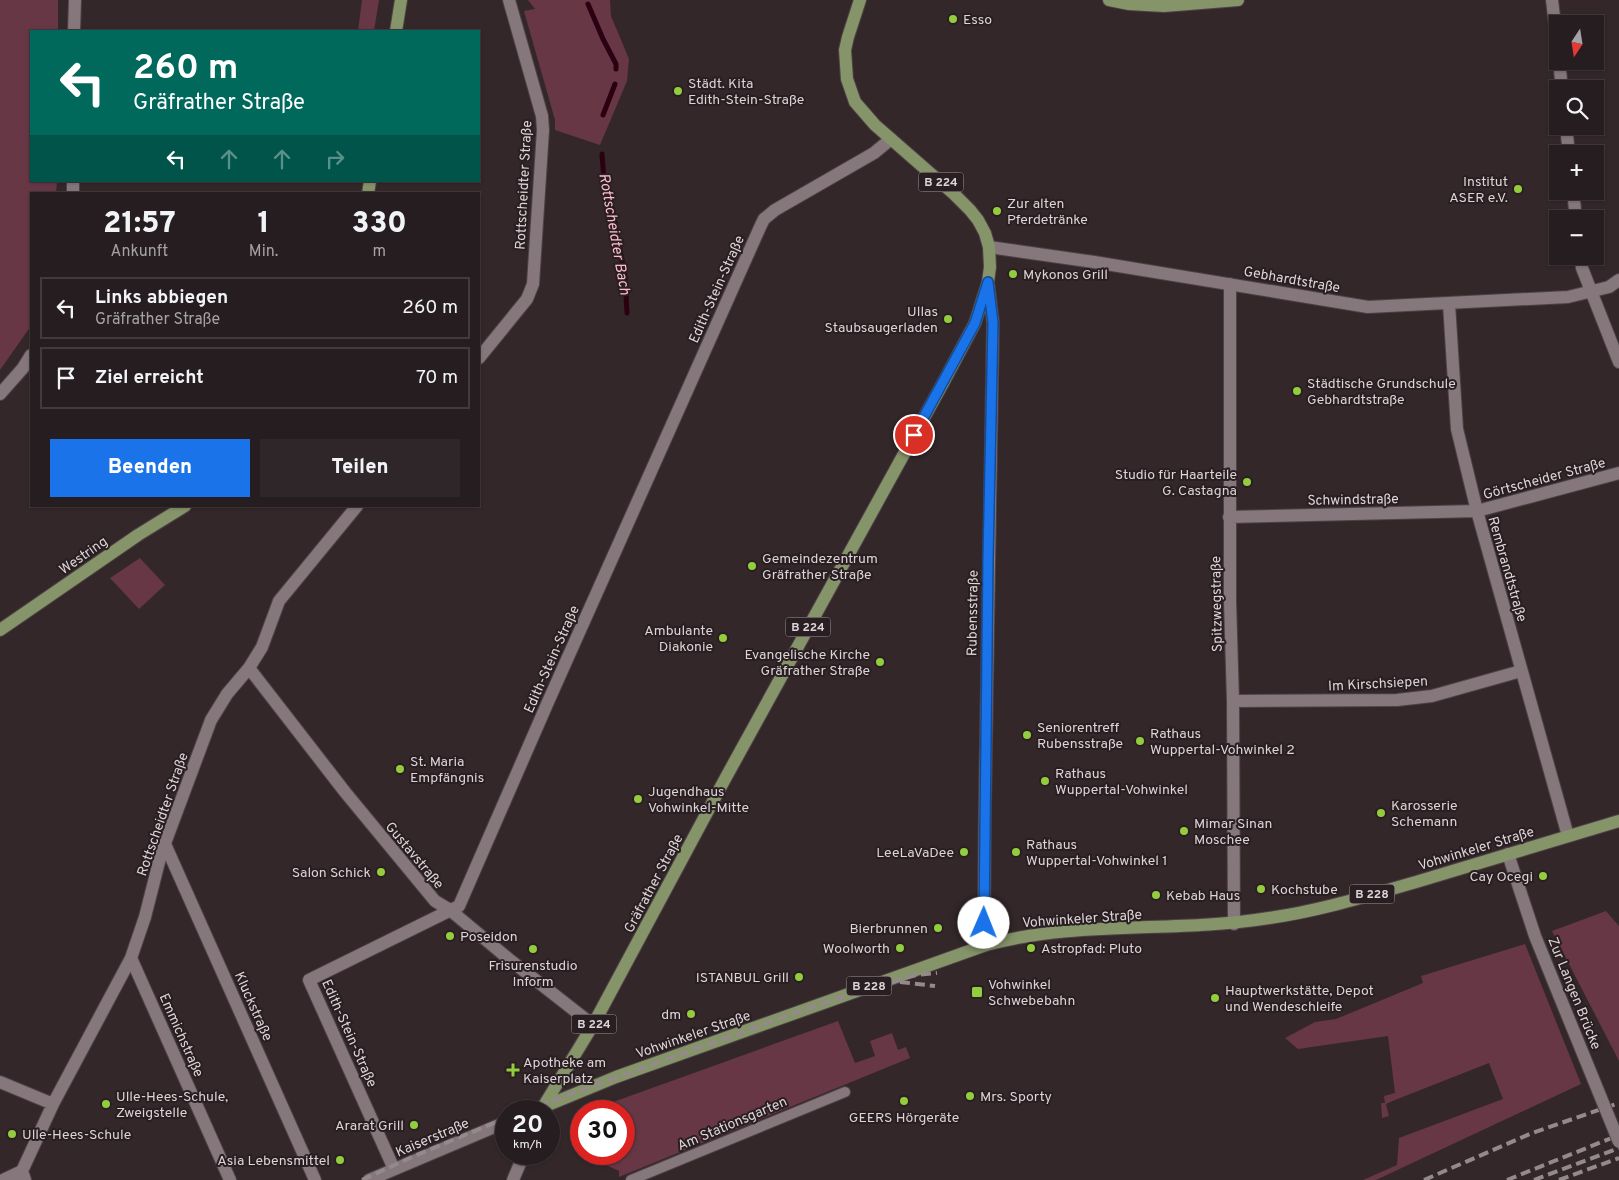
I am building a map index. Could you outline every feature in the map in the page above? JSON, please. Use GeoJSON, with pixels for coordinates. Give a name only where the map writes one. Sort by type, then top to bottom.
{"type":"FeatureCollection","features":[{"type":"Feature","properties":{"kind":"main road"},"geometry":{"type":"LineString","coordinates":[[396,30],[401,0]]}},
{"type":"Feature","properties":{"kind":"main road","name":"Gräfrather Straße"},"geometry":{"type":"LineString","coordinates":[[545,1100],[594,1025],[640,937],[975,323],[988,282],[990,267],[989,247],[985,233],[978,220],[954,194],[891,139],[855,102],[847,79],[845,50],[860,0]]}},
{"type":"Feature","properties":{"kind":"main road"},"geometry":{"type":"LineString","coordinates":[[1109,0],[1129,4],[1164,6],[1238,0]]}},
{"type":"Feature","properties":{"kind":"main road","name":"Westring"},"geometry":{"type":"LineString","coordinates":[[0,630],[138,535],[183,507]]}},
{"type":"Feature","properties":{"kind":"main road","name":"Vohwinkeler Straße"},"geometry":{"type":"LineString","coordinates":[[560,1100],[616,1077],[986,945],[1052,932],[1234,924],[1314,911],[1472,866],[1619,821]]}},
{"type":"Feature","properties":{"kind":"street"},"geometry":{"type":"LineString","coordinates":[[74,30],[75,0]]}},
{"type":"Feature","properties":{"kind":"street","name":"Rottscheidter Straße"},"geometry":{"type":"LineString","coordinates":[[480,357],[527,299],[533,284],[543,130],[542,116],[509,0]]}},
{"type":"Feature","properties":{"kind":"street"},"geometry":{"type":"LineString","coordinates":[[1552,0],[1554,15]]}},
{"type":"Feature","properties":{"kind":"street","name":"Edith-Stein-Straße"},"geometry":{"type":"LineString","coordinates":[[394,1169],[309,980],[460,906],[548,702],[760,225],[775,210],[874,153],[891,139]]}},
{"type":"Feature","properties":{"kind":"street","name":"Gebhardtstraße"},"geometry":{"type":"LineString","coordinates":[[989,247],[1094,262],[1368,308],[1568,297],[1609,287],[1619,280]]}},
{"type":"Feature","properties":{"kind":"street"},"geometry":{"type":"LineString","coordinates":[[1582,265],[1619,362]]}},
{"type":"Feature","properties":{"kind":"street","name":"Rubensstraße"},"geometry":{"type":"LineString","coordinates":[[986,945],[984,923],[985,795],[993,323],[988,282]]}},
{"type":"Feature","properties":{"kind":"street","name":"Spitzwegstraße"},"geometry":{"type":"LineString","coordinates":[[1230,284],[1229,518],[1233,701],[1234,924]]}},
{"type":"Feature","properties":{"kind":"street","name":"Rembrandtstraße"},"geometry":{"type":"LineString","coordinates":[[1449,304],[1456,429],[1521,671],[1568,836]]}},
{"type":"Feature","properties":{"kind":"street"},"geometry":{"type":"LineString","coordinates":[[0,394],[30,358]]}},
{"type":"Feature","properties":{"kind":"street","name":"Görtscheider Straße"},"geometry":{"type":"LineString","coordinates":[[1477,511],[1619,473]]}},
{"type":"Feature","properties":{"kind":"street","name":"Rottscheidter Straße"},"geometry":{"type":"LineString","coordinates":[[24,1176],[53,1104],[131,958],[145,917],[161,854],[211,720],[227,694],[249,668],[262,647],[279,601],[355,507]]}},
{"type":"Feature","properties":{"kind":"street","name":"Schwindstraße"},"geometry":{"type":"LineString","coordinates":[[1229,518],[1477,511]]}},
{"type":"Feature","properties":{"kind":"street","name":"Gustavstraße"},"geometry":{"type":"LineString","coordinates":[[249,668],[380,836],[435,901],[450,910],[510,960],[594,1025]]}},
{"type":"Feature","properties":{"kind":"street","name":"Im Kirschsiepen"},"geometry":{"type":"LineString","coordinates":[[1233,701],[1397,700],[1432,696],[1521,671]]}},
{"type":"Feature","properties":{"kind":"street","name":"Kluckstraße"},"geometry":{"type":"LineString","coordinates":[[165,844],[315,1180]]}},
{"type":"Feature","properties":{"kind":"street","name":"Zur Langen Brücke"},"geometry":{"type":"LineString","coordinates":[[1508,854],[1535,936],[1619,1142]]}},
{"type":"Feature","properties":{"kind":"street","name":"Emmichstraße"},"geometry":{"type":"LineString","coordinates":[[131,958],[230,1180]]}},
{"type":"Feature","properties":{"kind":"street"},"geometry":{"type":"LineString","coordinates":[[0,1082],[53,1104]]}},
{"type":"Feature","properties":{"kind":"street","name":"Am Stationsgarten"},"geometry":{"type":"LineString","coordinates":[[631,1180],[844,1092]]}},
{"type":"Feature","properties":{"kind":"street","name":"Kaiserstraße"},"geometry":{"type":"LineString","coordinates":[[369,1180],[495,1127]]}},
{"type":"Feature","properties":{"kind":"street"},"geometry":{"type":"LineString","coordinates":[[513,1180],[519,1165]]}},
{"type":"Feature","properties":{"kind":"street"},"geometry":{"type":"LineString","coordinates":[[3,1180],[24,1176]]}},
{"type":"Feature","properties":{"kind":"shaded area"},"geometry":{"type":"Polygon","coordinates":[[[0,0],[58,0],[58,30],[30,30],[30,182],[57,182],[56,192],[30,192],[30,327],[0,370],[0,0]]]}},
{"type":"Feature","properties":{"kind":"shaded area"},"geometry":{"type":"Polygon","coordinates":[[[362,0],[379,0],[374,30],[358,30],[362,0]]]}},
{"type":"Feature","properties":{"kind":"shaded area"},"geometry":{"type":"Polygon","coordinates":[[[528,0],[610,0],[611,16],[629,59],[627,81],[600,145],[555,130],[555,120],[524,11],[535,9],[528,0]]]}},
{"type":"Feature","properties":{"kind":"shaded area"},"geometry":{"type":"Polygon","coordinates":[[[140,558],[165,585],[139,609],[110,578],[140,558]]]}},
{"type":"Feature","properties":{"kind":"shaded area"},"geometry":{"type":"Polygon","coordinates":[[[1606,911],[1619,926],[1619,1061],[1552,931],[1606,911]]]}},
{"type":"Feature","properties":{"kind":"shaded area"},"geometry":{"type":"Polygon","coordinates":[[[1525,944],[1581,1084],[1376,1180],[1363,1180],[1397,1165],[1399,1138],[1503,1099],[1489,1063],[1386,1104],[1389,1116],[1382,1118],[1381,1103],[1385,1103],[1384,1096],[1395,1093],[1388,1036],[1298,1049],[1285,1038],[1315,1022],[1336,1019],[1423,983],[1421,976],[1525,944]]]}},
{"type":"Feature","properties":{"kind":"shaded area"},"geometry":{"type":"Polygon","coordinates":[[[838,1021],[855,1063],[875,1056],[870,1041],[892,1033],[898,1050],[906,1047],[910,1058],[619,1177],[619,1171],[606,1165],[635,1165],[635,1100],[619,1100],[838,1021]]]}},
{"type":"Feature","properties":{"kind":"waterway","name":"Rottscheidter Bach"},"geometry":{"type":"LineString","coordinates":[[588,4],[616,64],[616,69]]}},
{"type":"Feature","properties":{"kind":"waterway","name":"Rottscheidter Bach"},"geometry":{"type":"LineString","coordinates":[[603,115],[615,84]]}},
{"type":"Feature","properties":{"kind":"waterway","name":"Rottscheidter Bach"},"geometry":{"type":"LineString","coordinates":[[602,154],[604,180],[613,212],[625,277],[627,313]]}},
{"type":"Feature","properties":{"kind":"railway"},"geometry":{"type":"LineString","coordinates":[[554,1100],[820,1004],[904,978],[937,973]]}},
{"type":"Feature","properties":{"kind":"railway"},"geometry":{"type":"LineString","coordinates":[[900,982],[935,986]]}},
{"type":"Feature","properties":{"kind":"railway"},"geometry":{"type":"LineString","coordinates":[[1424,1180],[1532,1133],[1619,1103]]}},
{"type":"Feature","properties":{"kind":"railway"},"geometry":{"type":"LineString","coordinates":[[362,1180],[495,1123]]}},
{"type":"Feature","properties":{"kind":"railway"},"geometry":{"type":"LineString","coordinates":[[1507,1180],[1619,1135]]}},
{"type":"Feature","properties":{"kind":"railway"},"geometry":{"type":"LineString","coordinates":[[1534,1180],[1619,1148]]}},
{"type":"Feature","properties":{"kind":"railway"},"geometry":{"type":"LineString","coordinates":[[1559,1180],[1619,1158]]}},
{"type":"Feature","properties":{"kind":"place","name":"Esso"},"geometry":{"type":"Point","coordinates":[953,19]}},
{"type":"Feature","properties":{"kind":"place","name":"Städt. Kita Edith-Stein-Straße"},"geometry":{"type":"Point","coordinates":[678,91]}},
{"type":"Feature","properties":{"kind":"place","name":"Institut ASER e.V."},"geometry":{"type":"Point","coordinates":[1518,189]}},
{"type":"Feature","properties":{"kind":"place","name":"Zur alten Pferdetränke"},"geometry":{"type":"Point","coordinates":[997,211]}},
{"type":"Feature","properties":{"kind":"place","name":"Mykonos Grill"},"geometry":{"type":"Point","coordinates":[1013,274]}},
{"type":"Feature","properties":{"kind":"place","name":"Ullas Staubsaugerladen"},"geometry":{"type":"Point","coordinates":[948,319]}},
{"type":"Feature","properties":{"kind":"place","name":"Städtische Grundschule Gebhardtstraße"},"geometry":{"type":"Point","coordinates":[1297,391]}},
{"type":"Feature","properties":{"kind":"place","name":"Studio für Haarteile G. Castagna"},"geometry":{"type":"Point","coordinates":[1247,482]}},
{"type":"Feature","properties":{"kind":"place","name":"Gemeindezentrum Gräfrather Straße"},"geometry":{"type":"Point","coordinates":[752,566]}},
{"type":"Feature","properties":{"kind":"place","name":"Ambulante Diakonie"},"geometry":{"type":"Point","coordinates":[723,638]}},
{"type":"Feature","properties":{"kind":"place","name":"Evangelische Kirche Gräfrather Straße"},"geometry":{"type":"Point","coordinates":[880,662]}},
{"type":"Feature","properties":{"kind":"place","name":"Seniorentreff Rubensstraße"},"geometry":{"type":"Point","coordinates":[1027,735]}},
{"type":"Feature","properties":{"kind":"place","name":"Rathaus Wuppertal-Vohwinkel 2"},"geometry":{"type":"Point","coordinates":[1140,741]}},
{"type":"Feature","properties":{"kind":"place","name":"St. Maria Empfängnis"},"geometry":{"type":"Point","coordinates":[400,769]}},
{"type":"Feature","properties":{"kind":"place","name":"Rathaus Wuppertal-Vohwinkel"},"geometry":{"type":"Point","coordinates":[1045,781]}},
{"type":"Feature","properties":{"kind":"place","name":"Jugendhaus Vohwinkel-Mitte"},"geometry":{"type":"Point","coordinates":[638,799]}},
{"type":"Feature","properties":{"kind":"place","name":"Karosserie Schemann"},"geometry":{"type":"Point","coordinates":[1381,813]}},
{"type":"Feature","properties":{"kind":"place","name":"Mimar Sinan Moschee"},"geometry":{"type":"Point","coordinates":[1184,831]}},
{"type":"Feature","properties":{"kind":"place","name":"LeeLaVaDee"},"geometry":{"type":"Point","coordinates":[964,852]}},
{"type":"Feature","properties":{"kind":"place","name":"Rathaus Wuppertal-Vohwinkel 1"},"geometry":{"type":"Point","coordinates":[1016,852]}},
{"type":"Feature","properties":{"kind":"place","name":"Salon Schick"},"geometry":{"type":"Point","coordinates":[381,872]}},
{"type":"Feature","properties":{"kind":"place","name":"Cay Ocegi"},"geometry":{"type":"Point","coordinates":[1543,876]}},
{"type":"Feature","properties":{"kind":"place","name":"Kochstube"},"geometry":{"type":"Point","coordinates":[1261,889]}},
{"type":"Feature","properties":{"kind":"place","name":"Kebab Haus"},"geometry":{"type":"Point","coordinates":[1156,895]}},
{"type":"Feature","properties":{"kind":"place","name":"Bierbrunnen"},"geometry":{"type":"Point","coordinates":[938,928]}},
{"type":"Feature","properties":{"kind":"place","name":"Poseidon"},"geometry":{"type":"Point","coordinates":[450,936]}},
{"type":"Feature","properties":{"kind":"place","name":"Woolworth"},"geometry":{"type":"Point","coordinates":[900,948]}},
{"type":"Feature","properties":{"kind":"place","name":"Astropfad: Pluto"},"geometry":{"type":"Point","coordinates":[1031,948]}},
{"type":"Feature","properties":{"kind":"place","name":"Frisurenstudio Inform"},"geometry":{"type":"Point","coordinates":[533,949]}},
{"type":"Feature","properties":{"kind":"place","name":"ISTANBUL Grill"},"geometry":{"type":"Point","coordinates":[799,977]}},
{"type":"Feature","properties":{"kind":"place","name":"Vohwinkel Schwebebahn"},"geometry":{"type":"Point","coordinates":[977,992]}},
{"type":"Feature","properties":{"kind":"place","name":"Hauptwerkstätte, Depot und Wendeschleife"},"geometry":{"type":"Point","coordinates":[1215,998]}},
{"type":"Feature","properties":{"kind":"place","name":"dm"},"geometry":{"type":"Point","coordinates":[691,1014]}},
{"type":"Feature","properties":{"kind":"place","name":"Apotheke am Kaiserplatz"},"geometry":{"type":"Point","coordinates":[513,1070]}},
{"type":"Feature","properties":{"kind":"place","name":"Mrs. Sporty"},"geometry":{"type":"Point","coordinates":[970,1096]}},
{"type":"Feature","properties":{"kind":"place","name":"GEERS Hörgeräte"},"geometry":{"type":"Point","coordinates":[904,1101]}},
{"type":"Feature","properties":{"kind":"place","name":"Ulle-Hees-Schule, Zweigstelle"},"geometry":{"type":"Point","coordinates":[106,1104]}},
{"type":"Feature","properties":{"kind":"place","name":"Ararat Grill"},"geometry":{"type":"Point","coordinates":[414,1125]}},
{"type":"Feature","properties":{"kind":"place","name":"Ulle-Hees-Schule"},"geometry":{"type":"Point","coordinates":[12,1134]}},
{"type":"Feature","properties":{"kind":"place","name":"Asia Lebensmittel"},"geometry":{"type":"Point","coordinates":[340,1160]}},
{"type":"Feature","properties":{"kind":"route"},"geometry":{"type":"LineString","coordinates":[[914,435],[975,323],[988,282],[993,323],[984,923]]}}]}
